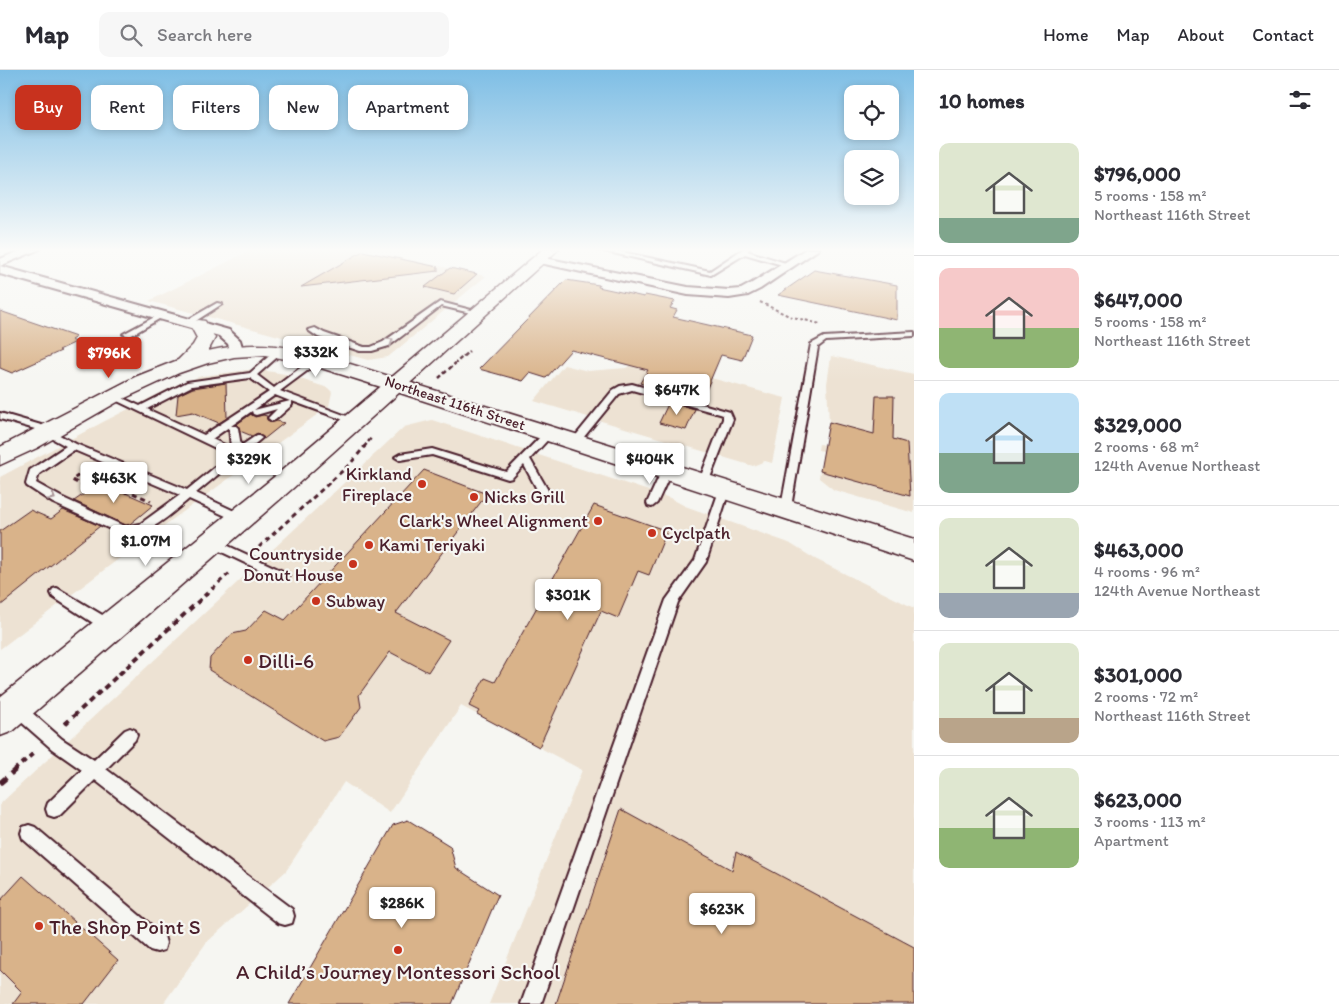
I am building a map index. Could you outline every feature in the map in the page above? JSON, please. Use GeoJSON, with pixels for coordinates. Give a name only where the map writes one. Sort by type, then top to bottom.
{"type":"FeatureCollection","features":[{"type":"Feature","properties":{"kind":"street"},"geometry":{"type":"LineString","coordinates":[[81,293],[229,335],[235,343],[236,350]]}},
{"type":"Feature","properties":{"kind":"street"},"geometry":{"type":"LineString","coordinates":[[7,713],[211,542],[364,428],[397,385],[503,293]]}},
{"type":"Feature","properties":{"kind":"street"},"geometry":{"type":"LineString","coordinates":[[702,293],[735,293]]}},
{"type":"Feature","properties":{"kind":"street"},"geometry":{"type":"LineString","coordinates":[[0,458],[113,397],[184,364],[200,351],[206,338],[193,324]]}},
{"type":"Feature","properties":{"kind":"street","name":"Northeast 116th Street"},"geometry":{"type":"LineString","coordinates":[[184,364],[236,350],[279,352],[316,360],[786,507],[914,550]]}},
{"type":"Feature","properties":{"kind":"lane"},"geometry":{"type":"LineString","coordinates":[[193,324],[220,304]]}},
{"type":"Feature","properties":{"kind":"lane"},"geometry":{"type":"LineString","coordinates":[[312,330],[321,335],[363,349],[372,349],[386,344],[440,304],[479,314]]}},
{"type":"Feature","properties":{"kind":"lane"},"geometry":{"type":"LineString","coordinates":[[127,334],[162,315]]}},
{"type":"Feature","properties":{"kind":"lane"},"geometry":{"type":"LineString","coordinates":[[786,507],[814,346],[824,339],[914,334]]}},
{"type":"Feature","properties":{"kind":"lane"},"geometry":{"type":"LineString","coordinates":[[141,409],[190,384],[252,375],[279,352]]}},
{"type":"Feature","properties":{"kind":"lane"},"geometry":{"type":"LineString","coordinates":[[204,440],[274,392],[316,360]]}},
{"type":"Feature","properties":{"kind":"lane"},"geometry":{"type":"LineString","coordinates":[[252,375],[274,392],[291,401],[364,428]]}},
{"type":"Feature","properties":{"kind":"lane"},"geometry":{"type":"LineString","coordinates":[[531,1004],[672,600],[700,562],[728,419],[727,414],[723,412],[632,387],[624,388],[616,392],[576,441]]}},
{"type":"Feature","properties":{"kind":"lane"},"geometry":{"type":"LineString","coordinates":[[113,397],[237,454]]}},
{"type":"Feature","properties":{"kind":"lane"},"geometry":{"type":"LineString","coordinates":[[291,401],[268,417],[291,401]]}},
{"type":"Feature","properties":{"kind":"lane"},"geometry":{"type":"LineString","coordinates":[[0,416],[32,424],[73,446],[188,494],[241,519]]}},
{"type":"Feature","properties":{"kind":"lane"},"geometry":{"type":"LineString","coordinates":[[73,446],[34,472],[31,484],[58,500],[126,531],[143,528],[237,454],[245,433],[237,454]]}},
{"type":"Feature","properties":{"kind":"lane"},"geometry":{"type":"LineString","coordinates":[[400,457],[432,452],[508,476],[549,433]]}},
{"type":"Feature","properties":{"kind":"lane"},"geometry":{"type":"LineString","coordinates":[[525,459],[544,492]]}},
{"type":"Feature","properties":{"kind":"lane"},"geometry":{"type":"LineString","coordinates":[[652,503],[667,470]]}},
{"type":"Feature","properties":{"kind":"lane"},"geometry":{"type":"LineString","coordinates":[[211,542],[283,576]]}},
{"type":"Feature","properties":{"kind":"lane"},"geometry":{"type":"LineString","coordinates":[[57,594],[110,627]]}},
{"type":"Feature","properties":{"kind":"lane"},"geometry":{"type":"LineString","coordinates":[[7,713],[50,737],[94,769],[286,916]]}},
{"type":"Feature","properties":{"kind":"lane"},"geometry":{"type":"LineString","coordinates":[[54,809],[130,735]]}},
{"type":"Feature","properties":{"kind":"lane"},"geometry":{"type":"LineString","coordinates":[[29,833],[157,943]]}},
{"type":"Feature","properties":{"kind":"path"},"geometry":{"type":"LineString","coordinates":[[758,301],[777,312],[821,325]]}},
{"type":"Feature","properties":{"kind":"path"},"geometry":{"type":"LineString","coordinates":[[0,783],[351,463],[364,428]]}},
{"type":"Feature","properties":{"kind":"path"},"geometry":{"type":"LineString","coordinates":[[76,477],[72,480],[83,486],[95,477],[126,492],[153,502]]}},
{"type":"Feature","properties":{"kind":"shaded area"},"geometry":{"type":"Polygon","coordinates":[[[166,293],[466,293],[388,357],[368,360],[149,301],[166,293]]]}},
{"type":"Feature","properties":{"kind":"shaded area"},"geometry":{"type":"Polygon","coordinates":[[[831,356],[914,374],[914,513],[834,490],[819,478],[823,451],[818,450],[819,444],[826,445],[829,422],[827,384],[831,356]]]}},
{"type":"Feature","properties":{"kind":"shaded area"},"geometry":{"type":"Polygon","coordinates":[[[641,359],[785,398],[772,463],[765,461],[753,466],[534,401],[564,365],[588,371],[626,368],[641,359]]]}},
{"type":"Feature","properties":{"kind":"shaded area"},"geometry":{"type":"Polygon","coordinates":[[[255,369],[285,374],[328,388],[332,392],[329,406],[129,551],[0,649],[0,477],[178,384],[202,376],[255,369]]]}},
{"type":"Feature","properties":{"kind":"shaded area"},"geometry":{"type":"Polygon","coordinates":[[[432,420],[670,498],[685,506],[789,543],[815,559],[914,608],[914,1004],[489,1004],[582,770],[461,706],[390,813],[344,782],[286,871],[206,943],[163,1004],[0,1004],[0,804],[404,427],[432,420]]]}},
{"type":"Feature","properties":{"kind":"building"},"geometry":{"type":"Polygon","coordinates":[[[554,293],[624,293],[675,301],[670,308],[677,310],[673,317],[752,335],[742,360],[721,355],[702,400],[699,399],[699,401],[640,383],[648,370],[571,350],[546,378],[530,373],[523,381],[479,369],[554,293]]]}},
{"type":"Feature","properties":{"kind":"building"},"geometry":{"type":"Polygon","coordinates":[[[781,293],[897,293],[897,320],[778,295],[781,293]]]}},
{"type":"Feature","properties":{"kind":"building"},"geometry":{"type":"Polygon","coordinates":[[[0,311],[76,337],[71,340],[76,342],[59,350],[61,351],[12,373],[0,368],[0,311]]]}},
{"type":"Feature","properties":{"kind":"building"},"geometry":{"type":"Polygon","coordinates":[[[226,383],[227,418],[219,423],[193,412],[176,415],[178,395],[193,388],[226,383]]]}},
{"type":"Feature","properties":{"kind":"building"},"geometry":{"type":"Polygon","coordinates":[[[876,396],[894,396],[893,439],[907,443],[910,496],[820,471],[829,422],[874,434],[876,396]]]}},
{"type":"Feature","properties":{"kind":"building"},"geometry":{"type":"Polygon","coordinates":[[[669,402],[695,409],[686,430],[659,423],[669,402]]]}},
{"type":"Feature","properties":{"kind":"building"},"geometry":{"type":"Polygon","coordinates":[[[251,414],[255,417],[267,416],[267,420],[271,422],[284,423],[264,439],[258,433],[252,436],[240,431],[237,424],[251,414]]]}},
{"type":"Feature","properties":{"kind":"building"},"geometry":{"type":"Polygon","coordinates":[[[424,470],[487,494],[396,613],[449,640],[428,672],[390,652],[359,695],[361,707],[339,737],[323,741],[209,670],[210,658],[232,634],[246,631],[266,610],[285,620],[424,470]]]}},
{"type":"Feature","properties":{"kind":"building"},"geometry":{"type":"Polygon","coordinates":[[[100,483],[153,505],[130,524],[126,525],[74,501],[100,483]]]}},
{"type":"Feature","properties":{"kind":"building"},"geometry":{"type":"Polygon","coordinates":[[[594,505],[667,531],[649,575],[638,571],[618,618],[601,611],[539,747],[477,714],[479,711],[469,706],[485,678],[495,682],[594,505]]]}},
{"type":"Feature","properties":{"kind":"building"},"geometry":{"type":"Polygon","coordinates":[[[30,510],[51,519],[63,510],[100,526],[0,606],[0,531],[30,510]]]}},
{"type":"Feature","properties":{"kind":"building"},"geometry":{"type":"Polygon","coordinates":[[[621,809],[732,870],[736,852],[914,947],[914,1004],[556,1004],[621,809]]]}},
{"type":"Feature","properties":{"kind":"building","name":"A Child’s Journey Montessori School"},"geometry":{"type":"Polygon","coordinates":[[[408,820],[450,846],[456,868],[498,895],[452,1004],[289,1004],[393,825],[408,820]]]}},
{"type":"Feature","properties":{"kind":"building","name":"The Shop Point S"},"geometry":{"type":"Polygon","coordinates":[[[23,876],[118,960],[84,1004],[13,1004],[22,992],[0,970],[0,901],[23,876]]]}},
{"type":"Feature","properties":{"kind":"place","name":"Kirkland Fireplace"},"geometry":{"type":"Point","coordinates":[422,484]}},
{"type":"Feature","properties":{"kind":"place","name":"Nicks Grill"},"geometry":{"type":"Point","coordinates":[474,497]}},
{"type":"Feature","properties":{"kind":"place","name":"Clark's Wheel Alignment"},"geometry":{"type":"Point","coordinates":[598,521]}},
{"type":"Feature","properties":{"kind":"place","name":"Cyclpath"},"geometry":{"type":"Point","coordinates":[652,533]}},
{"type":"Feature","properties":{"kind":"place","name":"Kami Teriyaki"},"geometry":{"type":"Point","coordinates":[369,545]}},
{"type":"Feature","properties":{"kind":"place","name":"Countryside Donut House"},"geometry":{"type":"Point","coordinates":[353,564]}},
{"type":"Feature","properties":{"kind":"place","name":"Subway"},"geometry":{"type":"Point","coordinates":[316,601]}},
{"type":"Feature","properties":{"kind":"place","name":"Dilli-6"},"geometry":{"type":"Point","coordinates":[248,660]}},
{"type":"Feature","properties":{"kind":"place","name":"The Shop Point S"},"geometry":{"type":"Point","coordinates":[39,926]}},
{"type":"Feature","properties":{"kind":"place","name":"A Child’s Journey Montessori School"},"geometry":{"type":"Point","coordinates":[398,950]}}]}
